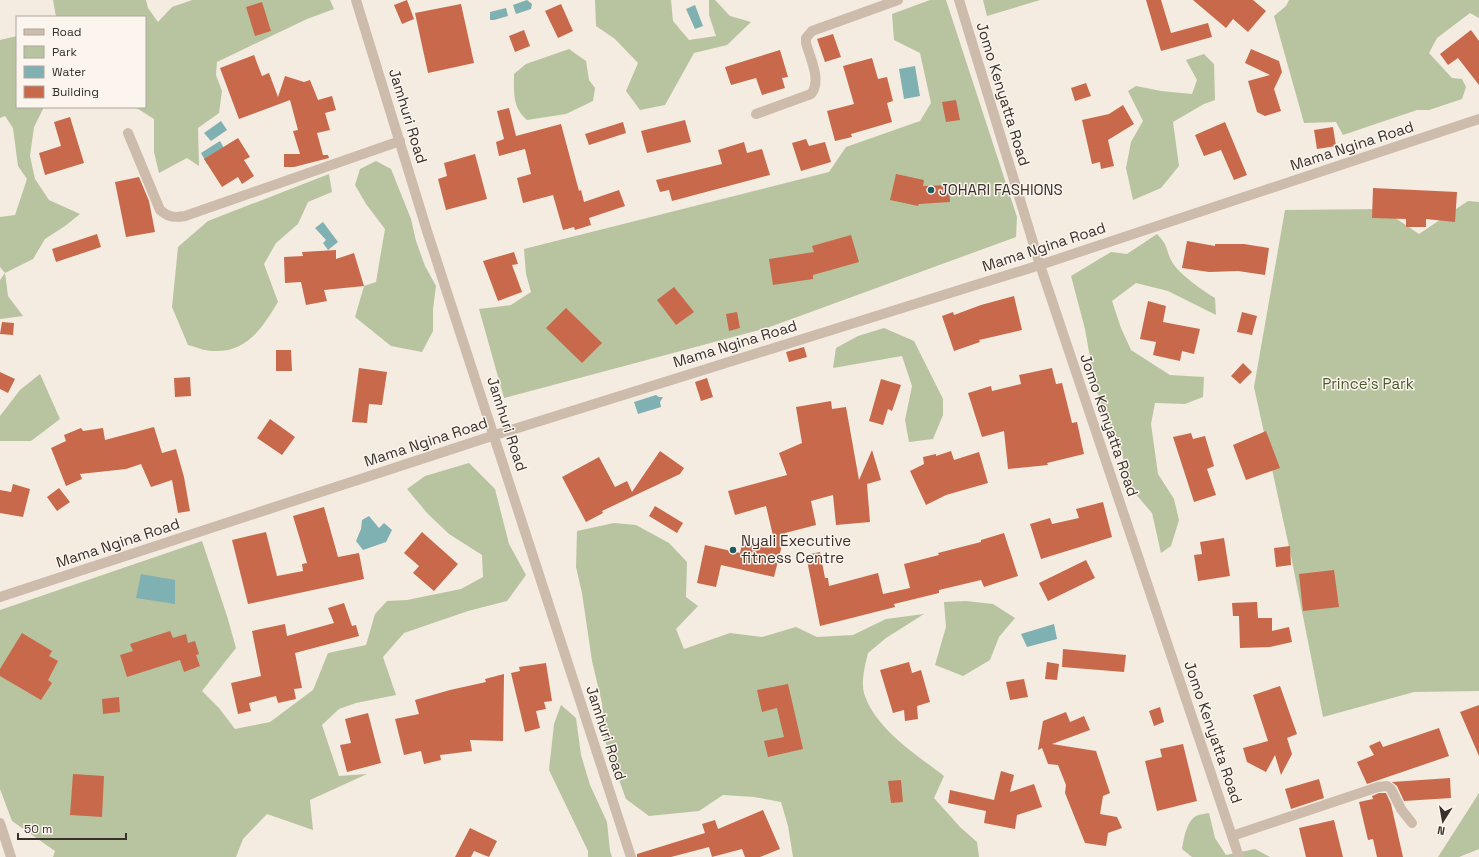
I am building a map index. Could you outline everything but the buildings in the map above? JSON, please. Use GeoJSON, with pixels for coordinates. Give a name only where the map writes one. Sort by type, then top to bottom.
{"type":"FeatureCollection","features":[{"type":"Feature","properties":{"kind":"street","name":"Jamhuri Road"},"geometry":{"type":"LineString","coordinates":[[356,0],[427,231],[495,435],[631,857]]}},
{"type":"Feature","properties":{"kind":"street"},"geometry":{"type":"LineString","coordinates":[[756,114],[811,94],[815,90],[816,81],[806,43],[806,38],[812,31],[898,0]]}},
{"type":"Feature","properties":{"kind":"street","name":"Jomo Kenyatta Road"},"geometry":{"type":"LineString","coordinates":[[959,0],[1040,265],[1239,857]]}},
{"type":"Feature","properties":{"kind":"street","name":"Mama Ngina Road"},"geometry":{"type":"LineString","coordinates":[[0,597],[495,435],[1040,265],[1479,119]]}},
{"type":"Feature","properties":{"kind":"street"},"geometry":{"type":"LineString","coordinates":[[128,133],[157,205],[167,216],[175,218],[185,216],[400,141]]}},
{"type":"Feature","properties":{"kind":"street"},"geometry":{"type":"LineString","coordinates":[[1232,836],[1383,786],[1387,786],[1391,789],[1401,809],[1412,823]]}},
{"type":"Feature","properties":{"kind":"street"},"geometry":{"type":"LineString","coordinates":[[0,823],[11,857]]}},
{"type":"Feature","properties":{"kind":"green space"},"geometry":{"type":"Polygon","coordinates":[[[53,0],[146,0],[148,8],[158,22],[172,7],[192,0],[330,0],[334,9],[307,19],[217,62],[216,75],[222,91],[219,113],[198,128],[199,166],[187,158],[159,173],[154,152],[154,119],[137,108],[146,108],[146,16],[56,16],[53,0]]]}},
{"type":"Feature","properties":{"kind":"green space"},"geometry":{"type":"Polygon","coordinates":[[[595,0],[671,0],[673,21],[689,40],[716,36],[709,15],[709,0],[715,0],[730,16],[751,22],[727,45],[694,53],[665,105],[640,110],[626,91],[638,63],[615,39],[596,26],[595,0]]]}},
{"type":"Feature","properties":{"kind":"green space"},"geometry":{"type":"Polygon","coordinates":[[[930,0],[946,0],[1017,217],[1016,237],[767,328],[504,398],[479,309],[511,305],[531,292],[526,274],[524,249],[829,172],[846,147],[920,121],[931,103],[920,53],[894,40],[892,14],[930,0]]]}},
{"type":"Feature","properties":{"kind":"green space"},"geometry":{"type":"Polygon","coordinates":[[[983,0],[1040,0],[987,16],[983,0]]]}},
{"type":"Feature","properties":{"kind":"green space"},"geometry":{"type":"Polygon","coordinates":[[[1289,0],[1479,0],[1479,18],[1470,13],[1437,38],[1429,53],[1452,78],[1462,79],[1466,87],[1462,99],[1429,110],[1417,110],[1343,135],[1336,122],[1304,123],[1274,16],[1286,6],[1289,0]]]}},
{"type":"Feature","properties":{"kind":"green space"},"geometry":{"type":"Polygon","coordinates":[[[16,36],[16,108],[44,108],[34,127],[30,156],[35,179],[49,200],[80,214],[45,239],[33,259],[5,273],[0,267],[0,217],[15,215],[27,179],[18,166],[13,128],[5,116],[0,118],[0,40],[16,36]]]}},
{"type":"Feature","properties":{"kind":"green space"},"geometry":{"type":"Polygon","coordinates":[[[569,49],[586,61],[589,80],[595,88],[593,101],[566,114],[527,120],[522,115],[516,104],[514,93],[514,74],[526,64],[569,49]]]}},
{"type":"Feature","properties":{"kind":"green space"},"geometry":{"type":"Polygon","coordinates":[[[1204,54],[1214,64],[1215,100],[1204,104],[1173,122],[1179,166],[1161,188],[1133,200],[1126,168],[1131,142],[1143,121],[1128,91],[1136,86],[1161,91],[1192,94],[1197,80],[1186,60],[1204,54]]]}},
{"type":"Feature","properties":{"kind":"green space"},"geometry":{"type":"Polygon","coordinates":[[[376,161],[391,169],[411,219],[416,241],[425,266],[436,286],[433,309],[433,331],[422,352],[391,346],[355,317],[364,286],[376,282],[385,229],[366,204],[355,185],[360,169],[376,161]]]}},
{"type":"Feature","properties":{"kind":"green space"},"geometry":{"type":"Polygon","coordinates":[[[329,174],[332,192],[308,202],[298,224],[276,243],[264,264],[278,302],[266,321],[252,337],[235,348],[224,351],[209,351],[188,345],[172,307],[178,247],[208,221],[329,174]]]}},
{"type":"Feature","properties":{"kind":"green space","name":"Prince's Park"},"geometry":{"type":"Polygon","coordinates":[[[1468,201],[1479,202],[1479,691],[1414,692],[1323,717],[1291,556],[1254,387],[1285,210],[1382,209],[1419,234],[1468,201]]]}},
{"type":"Feature","properties":{"kind":"green space"},"geometry":{"type":"Polygon","coordinates":[[[1157,234],[1165,245],[1175,267],[1192,282],[1215,298],[1216,315],[1168,291],[1136,283],[1112,301],[1121,328],[1131,350],[1170,375],[1204,377],[1203,397],[1185,404],[1155,403],[1151,424],[1158,474],[1174,499],[1179,520],[1171,546],[1161,553],[1152,513],[1127,484],[1122,451],[1105,415],[1095,386],[1085,329],[1071,276],[1111,252],[1127,254],[1157,234]]]}},
{"type":"Feature","properties":{"kind":"green space"},"geometry":{"type":"Polygon","coordinates":[[[5,273],[8,296],[23,316],[0,319],[0,280],[5,273]]]}},
{"type":"Feature","properties":{"kind":"green space"},"geometry":{"type":"Polygon","coordinates":[[[884,328],[914,341],[943,399],[943,415],[933,439],[909,442],[905,420],[912,386],[902,356],[833,368],[836,348],[858,336],[884,328]]]}},
{"type":"Feature","properties":{"kind":"green space"},"geometry":{"type":"Polygon","coordinates":[[[40,374],[60,419],[31,441],[0,441],[0,416],[20,390],[40,374]]]}},
{"type":"Feature","properties":{"kind":"green space"},"geometry":{"type":"Polygon","coordinates":[[[469,463],[495,489],[509,544],[526,575],[507,601],[468,611],[404,633],[383,657],[396,695],[356,703],[339,709],[322,725],[339,776],[367,774],[310,800],[313,830],[267,814],[243,839],[236,857],[53,857],[55,851],[12,821],[0,789],[0,610],[202,541],[236,648],[202,691],[219,708],[235,729],[270,722],[313,690],[328,653],[366,645],[375,614],[387,601],[407,600],[461,589],[483,577],[482,555],[449,534],[428,514],[407,489],[425,476],[469,463]]]}},
{"type":"Feature","properties":{"kind":"green space"},"geometry":{"type":"Polygon","coordinates":[[[614,523],[636,525],[669,543],[687,562],[686,597],[698,606],[676,629],[684,649],[730,633],[762,637],[796,627],[817,637],[853,635],[886,619],[924,614],[886,638],[868,653],[863,686],[865,696],[871,708],[888,731],[944,776],[934,798],[960,827],[977,842],[979,857],[793,857],[788,826],[781,802],[754,797],[723,795],[699,811],[649,816],[626,799],[605,741],[602,703],[592,661],[582,593],[576,567],[577,531],[614,523]]]}},
{"type":"Feature","properties":{"kind":"green space"},"geometry":{"type":"Polygon","coordinates":[[[966,601],[993,604],[1015,618],[999,637],[990,660],[963,676],[935,665],[946,627],[944,602],[966,601]]]}},
{"type":"Feature","properties":{"kind":"green space"},"geometry":{"type":"Polygon","coordinates":[[[561,705],[576,718],[581,755],[590,785],[607,822],[612,857],[588,857],[588,851],[549,770],[554,724],[561,705]]]}},
{"type":"Feature","properties":{"kind":"green space"},"geometry":{"type":"Polygon","coordinates":[[[1479,793],[1479,849],[1459,857],[1438,857],[1479,793]]]}},
{"type":"Feature","properties":{"kind":"green space"},"geometry":{"type":"Polygon","coordinates":[[[1209,813],[1215,838],[1226,855],[1255,849],[1270,857],[1192,857],[1182,849],[1188,826],[1196,816],[1209,813]]]}},
{"type":"Feature","properties":{"kind":"water"},"geometry":{"type":"Polygon","coordinates":[[[527,0],[532,4],[531,9],[516,14],[513,5],[527,0]]]}},
{"type":"Feature","properties":{"kind":"water"},"geometry":{"type":"Polygon","coordinates":[[[695,5],[703,26],[695,29],[686,9],[695,5]]]}},
{"type":"Feature","properties":{"kind":"water"},"geometry":{"type":"Polygon","coordinates":[[[506,8],[508,16],[490,20],[490,12],[506,8]]]}},
{"type":"Feature","properties":{"kind":"water"},"geometry":{"type":"Polygon","coordinates":[[[915,66],[920,96],[904,99],[899,69],[915,66]]]}},
{"type":"Feature","properties":{"kind":"water"},"geometry":{"type":"Polygon","coordinates":[[[221,121],[227,130],[211,141],[204,133],[221,121]]]}},
{"type":"Feature","properties":{"kind":"water"},"geometry":{"type":"Polygon","coordinates":[[[220,141],[225,150],[207,164],[201,153],[220,141]]]}},
{"type":"Feature","properties":{"kind":"water"},"geometry":{"type":"Polygon","coordinates":[[[323,222],[338,242],[328,250],[323,243],[326,240],[315,228],[323,222]]]}},
{"type":"Feature","properties":{"kind":"water"},"geometry":{"type":"Polygon","coordinates":[[[656,395],[663,397],[660,402],[661,407],[638,414],[634,402],[656,395]]]}},
{"type":"Feature","properties":{"kind":"water"},"geometry":{"type":"Polygon","coordinates":[[[369,516],[379,528],[384,523],[392,530],[386,542],[363,550],[356,541],[361,529],[362,520],[369,516]]]}},
{"type":"Feature","properties":{"kind":"water"},"geometry":{"type":"Polygon","coordinates":[[[141,574],[175,580],[175,604],[136,598],[141,574]]]}},
{"type":"Feature","properties":{"kind":"water"},"geometry":{"type":"Polygon","coordinates":[[[1054,624],[1057,639],[1027,647],[1021,634],[1054,624]]]}},
{"type":"Feature","properties":{"kind":"place","name":"JOHARI FASHIONS"},"geometry":{"type":"Point","coordinates":[931,190]}},
{"type":"Feature","properties":{"kind":"place","name":"Nyali Executive fitness Centre"},"geometry":{"type":"Point","coordinates":[733,550]}}]}
